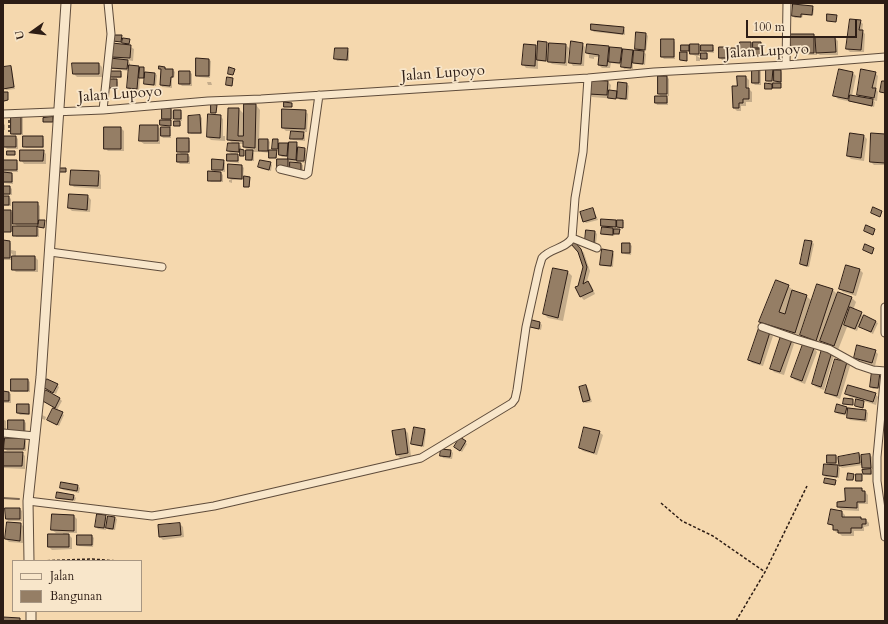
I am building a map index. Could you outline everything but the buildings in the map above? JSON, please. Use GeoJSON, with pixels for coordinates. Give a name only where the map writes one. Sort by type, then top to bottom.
{"type":"FeatureCollection","features":[{"type":"Feature","properties":{"kind":"street"},"geometry":{"type":"LineString","coordinates":[[29,560],[28,501],[41,377],[66,3]]}},
{"type":"Feature","properties":{"kind":"street"},"geometry":{"type":"LineString","coordinates":[[103,110],[111,34],[108,3]]}},
{"type":"Feature","properties":{"kind":"street"},"geometry":{"type":"LineString","coordinates":[[786,65],[787,3]]}},
{"type":"Feature","properties":{"kind":"street","name":"Jalan Lupoyo"},"geometry":{"type":"LineString","coordinates":[[6,114],[60,107],[103,110],[208,101],[588,78],[654,72],[786,65],[885,57]]}},
{"type":"Feature","properties":{"kind":"street"},"geometry":{"type":"LineString","coordinates":[[28,501],[135,515],[159,515],[214,506],[421,458],[512,403],[518,390],[526,327],[538,268],[542,258],[568,243],[572,238],[575,198],[583,152],[588,78]]}},
{"type":"Feature","properties":{"kind":"street"},"geometry":{"type":"LineString","coordinates":[[280,170],[305,175],[308,173],[319,95]]}},
{"type":"Feature","properties":{"kind":"street"},"geometry":{"type":"LineString","coordinates":[[572,238],[597,248]]}},
{"type":"Feature","properties":{"kind":"street"},"geometry":{"type":"LineString","coordinates":[[50,252],[162,267]]}},
{"type":"Feature","properties":{"kind":"street"},"geometry":{"type":"LineString","coordinates":[[885,307],[885,333]]}},
{"type":"Feature","properties":{"kind":"street"},"geometry":{"type":"LineString","coordinates":[[762,327],[829,349],[863,367],[885,371],[880,414],[877,464],[877,481],[884,514],[885,537]]}},
{"type":"Feature","properties":{"kind":"street"},"geometry":{"type":"LineString","coordinates":[[3,433],[35,436]]}},
{"type":"Feature","properties":{"kind":"street"},"geometry":{"type":"LineString","coordinates":[[877,464],[885,464]]}},
{"type":"Feature","properties":{"kind":"path"},"geometry":{"type":"LineString","coordinates":[[6,114],[9,132]]}},
{"type":"Feature","properties":{"kind":"path"},"geometry":{"type":"LineString","coordinates":[[736,621],[765,572],[807,486]]}},
{"type":"Feature","properties":{"kind":"path"},"geometry":{"type":"LineString","coordinates":[[662,503],[682,521],[713,536],[765,572]]}},
{"type":"Feature","properties":{"kind":"path"},"geometry":{"type":"LineString","coordinates":[[60,560],[105,560]]}},
{"type":"Feature","properties":{"kind":"waterway"},"geometry":{"type":"LineString","coordinates":[[3,498],[19,499]]}}]}
